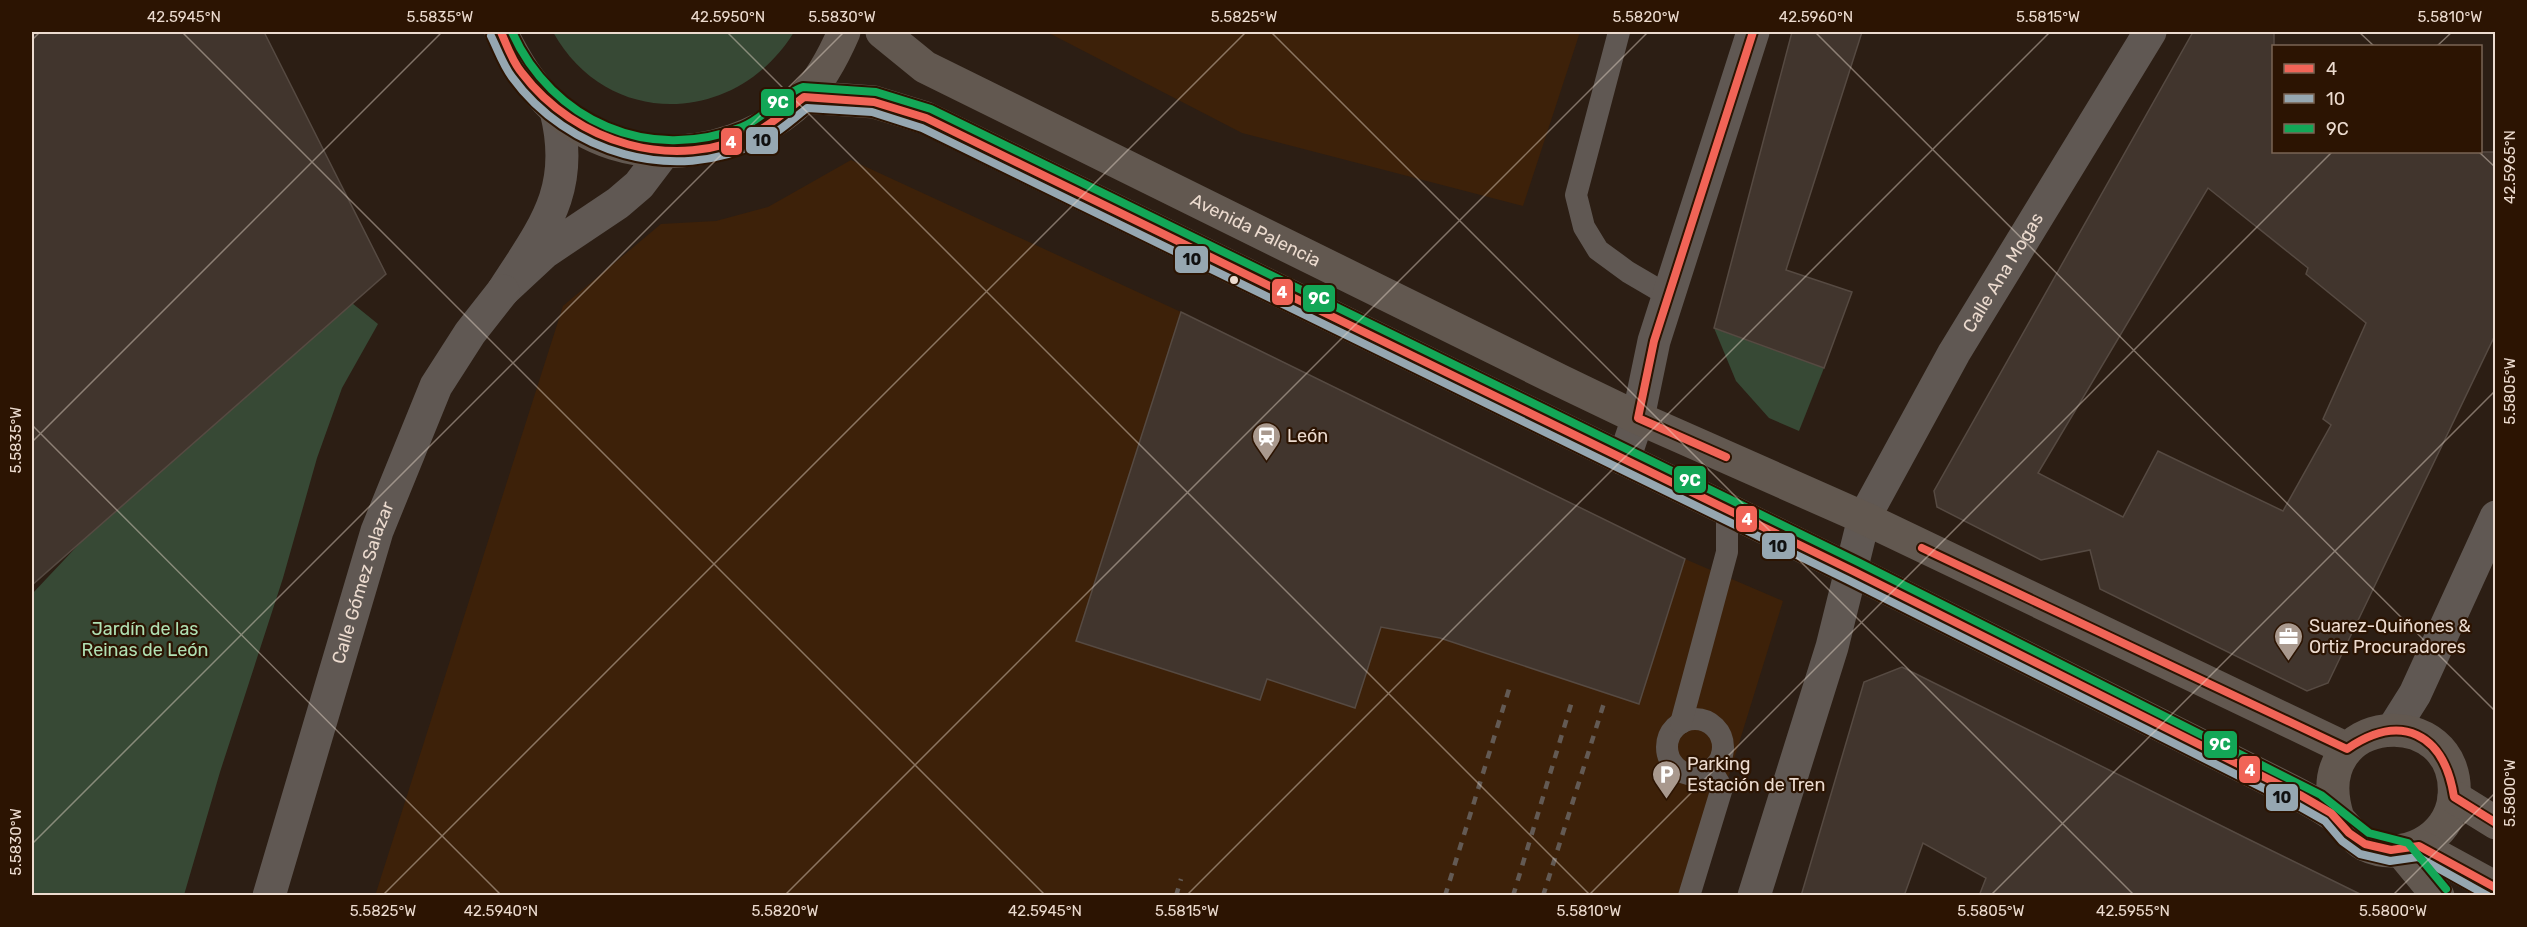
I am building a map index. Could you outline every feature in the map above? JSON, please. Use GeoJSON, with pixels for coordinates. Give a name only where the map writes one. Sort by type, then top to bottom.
{"type":"FeatureCollection","features":[{"type":"Feature","properties":{"kind":"main road"},"geometry":{"type":"LineString","coordinates":[[501,32],[521,72],[556,111],[589,132],[626,146],[664,152],[715,147],[763,129],[804,97],[832,60],[844,32]]}},
{"type":"Feature","properties":{"kind":"main road","name":"Avenida Palencia"},"geometry":{"type":"LineString","coordinates":[[882,32],[926,67],[1638,418],[1864,518]]}},
{"type":"Feature","properties":{"kind":"main road"},"geometry":{"type":"LineString","coordinates":[[804,97],[874,102],[926,118],[1853,571],[2286,788],[2338,818]]}},
{"type":"Feature","properties":{"kind":"main road"},"geometry":{"type":"LineString","coordinates":[[1864,518],[2347,749]]}},
{"type":"Feature","properties":{"kind":"main road"},"geometry":{"type":"LineString","coordinates":[[2393,729],[2413,732],[2431,742],[2445,757],[2453,776],[2454,797],[2443,825],[2410,848],[2383,851],[2365,845],[2350,833],[2338,818],[2332,801],[2332,783],[2337,765],[2347,749],[2360,738],[2376,731],[2393,729]]}},
{"type":"Feature","properties":{"kind":"main road"},"geometry":{"type":"LineString","coordinates":[[2454,797],[2496,823]]}},
{"type":"Feature","properties":{"kind":"main road"},"geometry":{"type":"LineString","coordinates":[[2410,848],[2496,888]]}},
{"type":"Feature","properties":{"kind":"main road"},"geometry":{"type":"LineString","coordinates":[[2410,848],[2438,896]]}},
{"type":"Feature","properties":{"kind":"street"},"geometry":{"type":"LineString","coordinates":[[1624,459],[1638,418],[1654,341],[1753,32]]}},
{"type":"Feature","properties":{"kind":"street","name":"Calle Ana Mogas"},"geometry":{"type":"LineString","coordinates":[[1754,896],[1853,571],[1864,518],[1954,353],[2150,32]]}},
{"type":"Feature","properties":{"kind":"street","name":"Calle Gómez Salazar"},"geometry":{"type":"LineString","coordinates":[[269,896],[377,531],[436,386],[470,333],[503,291],[538,236],[560,188],[563,155],[556,111]]}},
{"type":"Feature","properties":{"kind":"street","name":"Calle Gómez Salazar"},"geometry":{"type":"LineString","coordinates":[[503,291],[545,252],[618,203],[639,185],[664,152]]}},
{"type":"Feature","properties":{"kind":"street"},"geometry":{"type":"LineString","coordinates":[[2393,729],[2415,694],[2496,517]]}},
{"type":"Feature","properties":{"kind":"lane"},"geometry":{"type":"LineString","coordinates":[[1619,32],[1576,195],[1584,227],[1598,250],[1628,272],[1669,296]]}},
{"type":"Feature","properties":{"kind":"lane"},"geometry":{"type":"LineString","coordinates":[[1681,723],[1700,719],[1716,729],[1723,746],[1722,755],[1711,770],[1704,774],[1687,774],[1672,764],[1668,755],[1669,736],[1681,723],[1727,552],[1727,510]]}},
{"type":"Feature","properties":{"kind":"lane"},"geometry":{"type":"LineString","coordinates":[[1689,896],[1722,788],[1711,770]]}},
{"type":"Feature","properties":{"kind":"shaded area"},"geometry":{"type":"Polygon","coordinates":[[[1047,32],[1580,32],[1523,206],[1242,133],[1047,32]]]}},
{"type":"Feature","properties":{"kind":"shaded area"},"geometry":{"type":"Polygon","coordinates":[[[851,160],[1181,312],[1685,559],[1783,601],[1692,895],[375,896],[563,306],[661,224],[716,221],[768,207],[851,160]]]}},
{"type":"Feature","properties":{"kind":"green space"},"geometry":{"type":"Polygon","coordinates":[[[553,32],[794,32],[770,63],[740,85],[707,99],[673,104],[638,100],[606,87],[577,64],[553,32]]]}},
{"type":"Feature","properties":{"kind":"green space","name":"Jardín de las Reinas de León"},"geometry":{"type":"Polygon","coordinates":[[[326,282],[378,324],[342,388],[317,458],[283,578],[220,772],[184,895],[32,895],[32,594],[326,282]]]}},
{"type":"Feature","properties":{"kind":"green space"},"geometry":{"type":"Polygon","coordinates":[[[1714,328],[1824,368],[1799,431],[1769,418],[1736,381],[1714,328]]]}},
{"type":"Feature","properties":{"kind":"building"},"geometry":{"type":"Polygon","coordinates":[[[32,32],[264,32],[386,274],[32,585],[32,32]]]}},
{"type":"Feature","properties":{"kind":"building"},"geometry":{"type":"Polygon","coordinates":[[[1792,32],[1862,32],[1786,270],[1852,292],[1824,368],[1714,328],[1792,32]]]}},
{"type":"Feature","properties":{"kind":"building"},"geometry":{"type":"Polygon","coordinates":[[[2193,32],[2274,32],[2272,153],[2496,152],[2496,333],[2328,683],[2307,691],[2100,589],[2090,550],[2041,560],[1937,507],[1934,491],[2193,32]],[[2208,188],[2038,473],[2123,517],[2158,451],[2283,511],[2331,425],[2323,419],[2366,323],[2306,274],[2308,268],[2208,188]]]}},
{"type":"Feature","properties":{"kind":"building","name":"León"},"geometry":{"type":"Polygon","coordinates":[[[1181,312],[1685,559],[1639,704],[1440,638],[1381,627],[1355,708],[1267,679],[1260,700],[1076,641],[1181,312]]]}},
{"type":"Feature","properties":{"kind":"building"},"geometry":{"type":"Polygon","coordinates":[[[1902,667],[2364,896],[1979,896],[1986,878],[1923,843],[1904,896],[1801,896],[1864,682],[1902,667]]]}},
{"type":"Feature","properties":{"kind":"railway"},"geometry":{"type":"LineString","coordinates":[[1445,896],[1510,686]]}},
{"type":"Feature","properties":{"kind":"railway"},"geometry":{"type":"LineString","coordinates":[[1513,896],[1573,698]]}},
{"type":"Feature","properties":{"kind":"railway"},"geometry":{"type":"LineString","coordinates":[[1543,896],[1604,703]]}},
{"type":"Feature","properties":{"kind":"railway"},"geometry":{"type":"LineString","coordinates":[[1176,896],[1181,879]]}},
{"type":"Feature","properties":{"kind":"transit line","name":"4"},"geometry":{"type":"LineString","coordinates":[[501,32],[518,68],[544,97],[570,118],[598,134],[628,144],[660,150],[693,150],[725,144],[763,128],[804,97],[874,102],[926,118],[1853,571],[2300,795],[2331,813],[2349,833],[2365,844],[2391,850],[2419,846],[2496,888]]}},
{"type":"Feature","properties":{"kind":"transit line","name":"9C"},"geometry":{"type":"LineString","coordinates":[[512,32],[530,63],[552,90],[578,111],[607,127],[639,137],[672,140],[707,137],[742,127],[795,90],[803,87],[876,92],[931,109],[1858,562],[2321,795],[2369,833],[2408,843],[2446,889]]}},
{"type":"Feature","properties":{"kind":"transit line","name":"4"},"geometry":{"type":"LineString","coordinates":[[1726,457],[1638,418],[1654,341],[1753,32]]}},
{"type":"Feature","properties":{"kind":"transit line","name":"10"},"geometry":{"type":"LineString","coordinates":[[491,36],[512,77],[535,103],[562,125],[592,142],[624,154],[658,160],[692,161],[726,155],[766,139],[807,108],[872,112],[922,128],[1848,580],[2295,804],[2325,821],[2342,841],[2360,854],[2390,861],[2418,857],[2488,896]]}},
{"type":"Feature","properties":{"kind":"transit line","name":"4"},"geometry":{"type":"LineString","coordinates":[[1922,548],[2347,749],[2367,738],[2385,732],[2402,731],[2417,735],[2430,744],[2441,757],[2449,775],[2454,797],[2496,823]]}},
{"type":"Feature","properties":{"kind":"place","name":"León"},"geometry":{"type":"Point","coordinates":[1266,462]}},
{"type":"Feature","properties":{"kind":"place","name":"Suarez-Quiñones & Ortiz Procuradores"},"geometry":{"type":"Point","coordinates":[2288,662]}},
{"type":"Feature","properties":{"kind":"place","name":"Parking Estación de Tren"},"geometry":{"type":"Point","coordinates":[1666,800]}}]}
